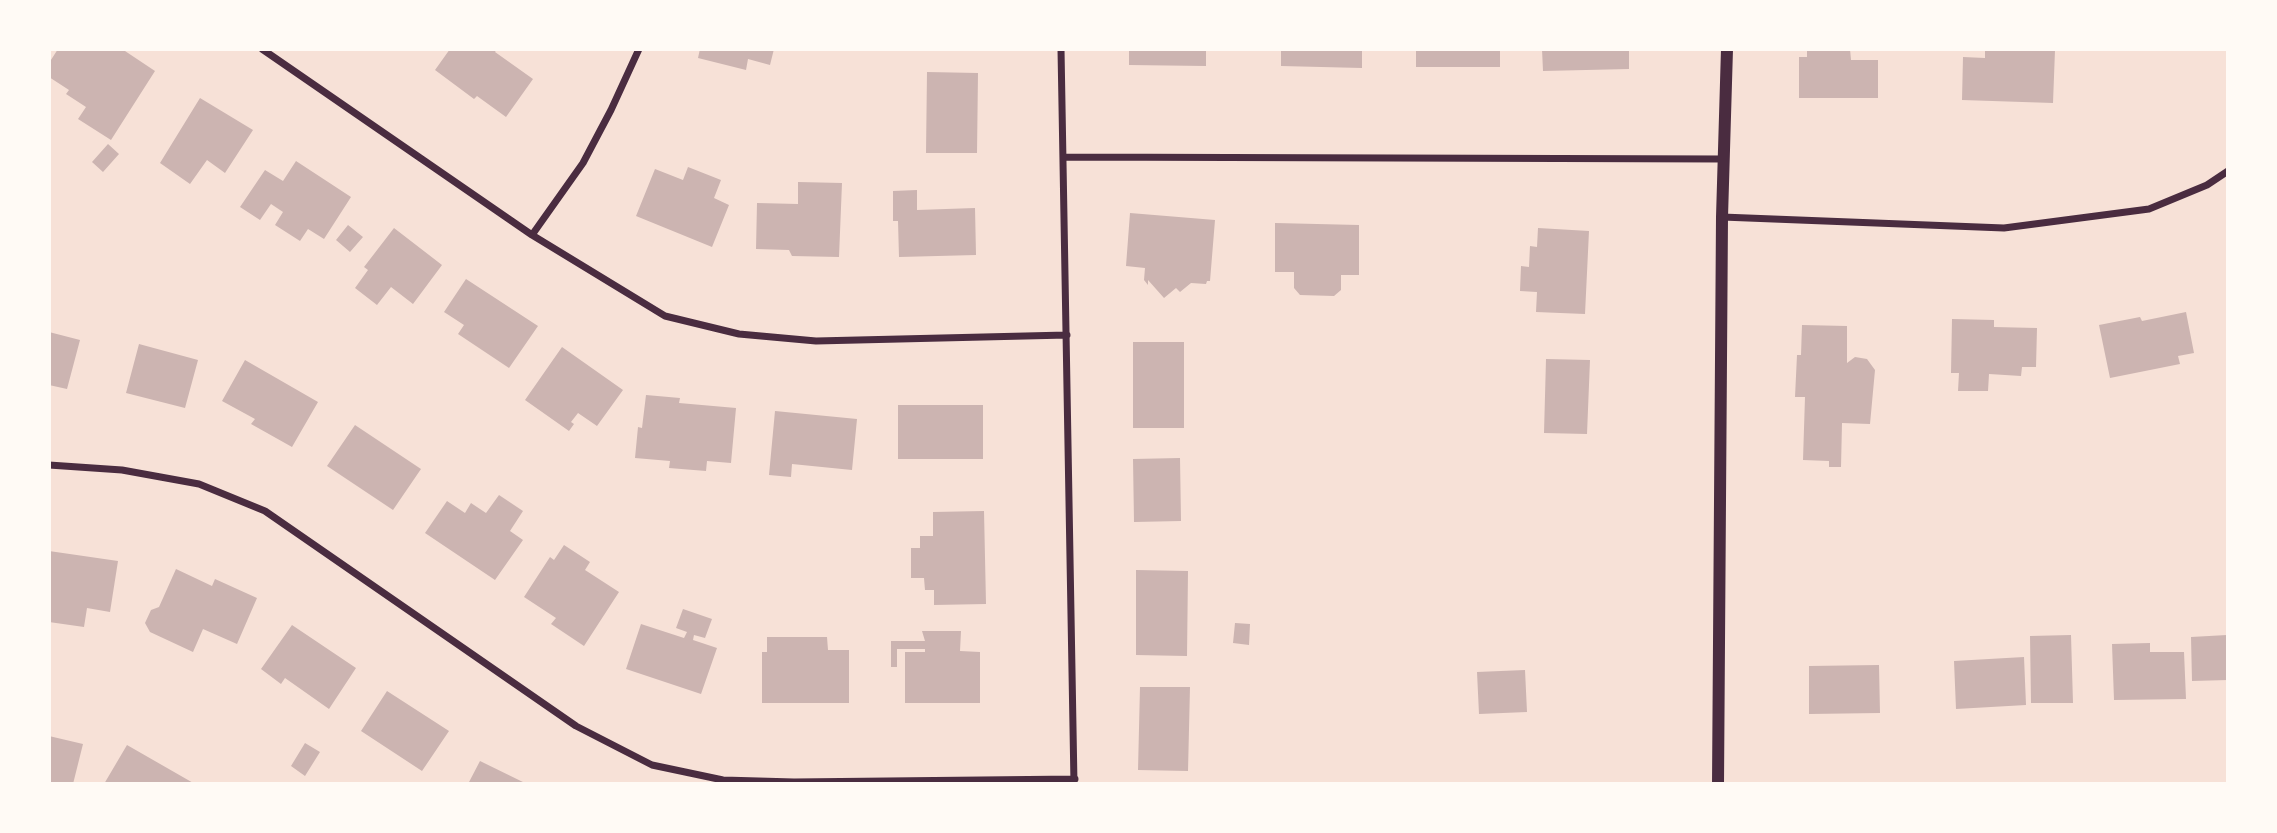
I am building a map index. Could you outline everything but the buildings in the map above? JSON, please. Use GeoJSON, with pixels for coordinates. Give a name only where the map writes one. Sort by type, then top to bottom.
{"type":"FeatureCollection","features":[{"type":"Feature","properties":{"kind":"street"},"geometry":{"type":"LineString","coordinates":[[262,49],[532,235],[665,316],[739,334],[816,341],[1067,335]]}},
{"type":"Feature","properties":{"kind":"street"},"geometry":{"type":"LineString","coordinates":[[532,235],[583,163],[639,49]]}},
{"type":"Feature","properties":{"kind":"street"},"geometry":{"type":"LineString","coordinates":[[49,465],[122,470],[199,484],[265,511],[576,726],[652,765],[723,780],[1074,781],[1061,49]]}},
{"type":"Feature","properties":{"kind":"street"},"geometry":{"type":"LineString","coordinates":[[1717,784],[1721,217],[1727,49]]}},
{"type":"Feature","properties":{"kind":"street"},"geometry":{"type":"LineString","coordinates":[[1064,157],[1723,159]]}},
{"type":"Feature","properties":{"kind":"street"},"geometry":{"type":"LineString","coordinates":[[1721,217],[2004,228],[2149,209],[2207,185],[2228,171]]}}]}
